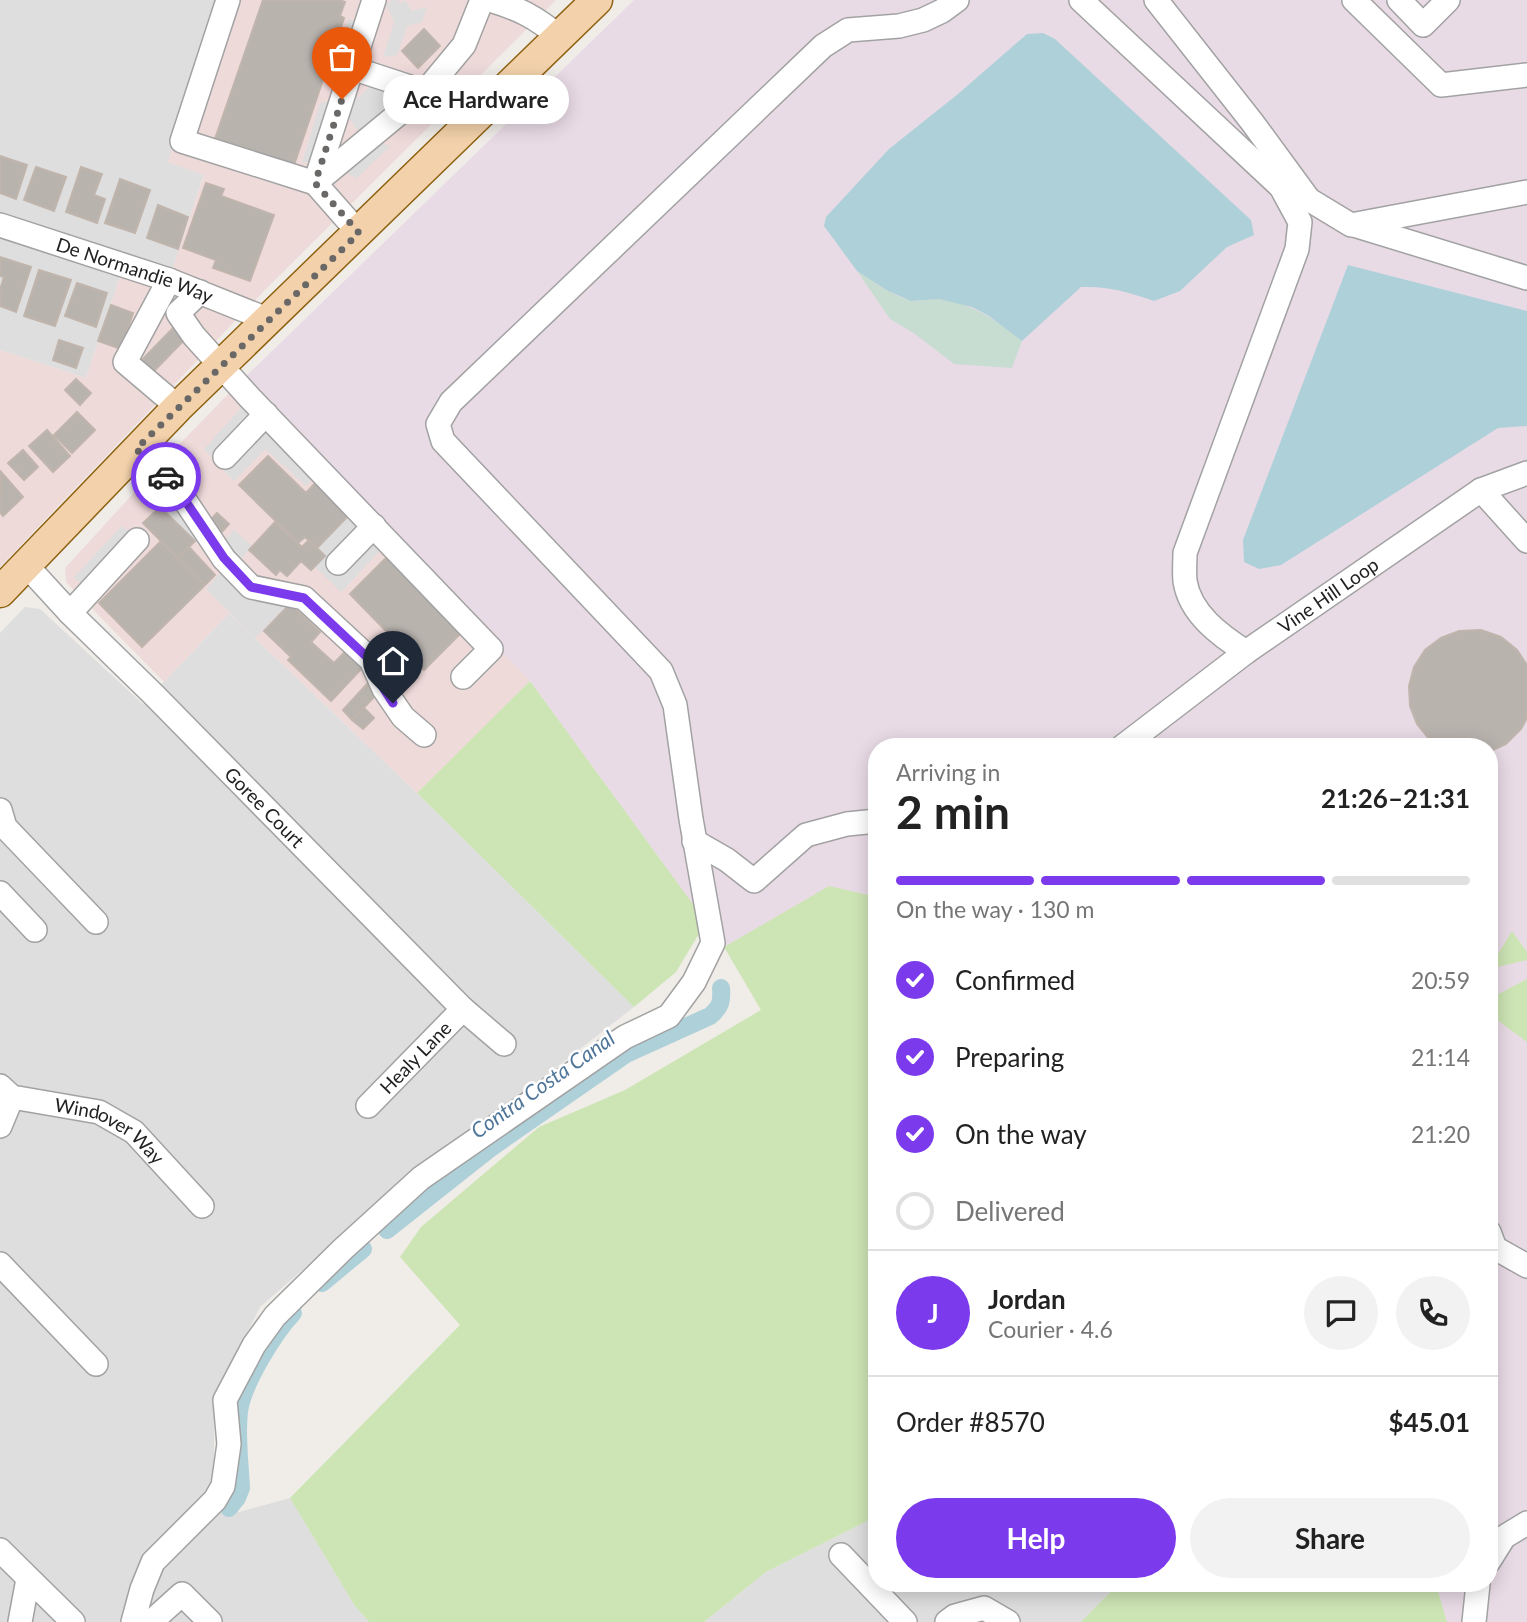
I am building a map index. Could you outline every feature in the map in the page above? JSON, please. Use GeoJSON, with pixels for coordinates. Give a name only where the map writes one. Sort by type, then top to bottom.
{"type":"FeatureCollection","features":[{"type":"Feature","properties":{"kind":"main road"},"geometry":{"type":"LineString","coordinates":[[0,592],[178,407],[597,0]]}},
{"type":"Feature","properties":{"kind":"street"},"geometry":{"type":"LineString","coordinates":[[228,0],[182,141],[315,183],[359,233]]}},
{"type":"Feature","properties":{"kind":"street"},"geometry":{"type":"LineString","coordinates":[[315,183],[425,92],[464,45],[482,0]]}},
{"type":"Feature","properties":{"kind":"street"},"geometry":{"type":"LineString","coordinates":[[133,1622],[153,1562],[215,1500],[223,1486],[229,1444],[225,1400],[254,1345],[275,1316],[421,1178],[625,1037],[669,1016],[694,982],[713,943],[694,841],[675,705],[662,671],[443,442],[438,424],[451,402],[823,46],[848,30],[900,26],[923,20],[957,0]]}},
{"type":"Feature","properties":{"kind":"street"},"geometry":{"type":"LineString","coordinates":[[1081,0],[1281,187],[1300,222],[1297,249],[1185,553],[1185,583],[1199,613],[1221,636],[1246,652]]}},
{"type":"Feature","properties":{"kind":"street"},"geometry":{"type":"LineString","coordinates":[[1156,0],[1252,122],[1308,199]]}},
{"type":"Feature","properties":{"kind":"street"},"geometry":{"type":"LineString","coordinates":[[1354,0],[1441,85],[1527,75]]}},
{"type":"Feature","properties":{"kind":"street"},"geometry":{"type":"LineString","coordinates":[[1399,0],[1423,25],[1448,0]]}},
{"type":"Feature","properties":{"kind":"street"},"geometry":{"type":"LineString","coordinates":[[315,183],[352,68],[370,1]]}},
{"type":"Feature","properties":{"kind":"street"},"geometry":{"type":"LineString","coordinates":[[504,2],[533,16],[560,37]]}},
{"type":"Feature","properties":{"kind":"street"},"geometry":{"type":"LineString","coordinates":[[352,68],[425,92],[469,123]]}},
{"type":"Feature","properties":{"kind":"street"},"geometry":{"type":"LineString","coordinates":[[1281,187],[1308,199],[1351,225],[1527,278]]}},
{"type":"Feature","properties":{"kind":"street"},"geometry":{"type":"LineString","coordinates":[[1351,225],[1527,192]]}},
{"type":"Feature","properties":{"kind":"street","name":"De Normandie Way"},"geometry":{"type":"LineString","coordinates":[[0,225],[169,280],[269,320]]}},
{"type":"Feature","properties":{"kind":"street"},"geometry":{"type":"LineString","coordinates":[[169,280],[125,362],[178,407]]}},
{"type":"Feature","properties":{"kind":"street"},"geometry":{"type":"LineString","coordinates":[[178,313],[200,292]]}},
{"type":"Feature","properties":{"kind":"street"},"geometry":{"type":"LineString","coordinates":[[157,303],[178,313],[194,335],[266,415],[491,649],[463,677]]}},
{"type":"Feature","properties":{"kind":"street"},"geometry":{"type":"LineString","coordinates":[[225,457],[266,415]]}},
{"type":"Feature","properties":{"kind":"street"},"geometry":{"type":"LineString","coordinates":[[136,449],[176,487],[224,558],[251,587],[304,598],[370,660],[384,689],[403,717],[424,735]]}},
{"type":"Feature","properties":{"kind":"street","name":"Vine Hill Loop"},"geometry":{"type":"LineString","coordinates":[[1134,738],[1246,652],[1481,490],[1527,473]]}},
{"type":"Feature","properties":{"kind":"street"},"geometry":{"type":"LineString","coordinates":[[1481,490],[1527,541]]}},
{"type":"Feature","properties":{"kind":"street"},"geometry":{"type":"LineString","coordinates":[[338,563],[373,526]]}},
{"type":"Feature","properties":{"kind":"street"},"geometry":{"type":"LineString","coordinates":[[70,613],[137,540]]}},
{"type":"Feature","properties":{"kind":"street","name":"Goree Court"},"geometry":{"type":"LineString","coordinates":[[26,565],[70,613],[173,713],[463,1009],[504,1044]]}},
{"type":"Feature","properties":{"kind":"street"},"geometry":{"type":"LineString","coordinates":[[0,810],[5,827],[96,922]]}},
{"type":"Feature","properties":{"kind":"street"},"geometry":{"type":"LineString","coordinates":[[694,841],[754,881],[806,835],[847,824],[868,822]]}},
{"type":"Feature","properties":{"kind":"street"},"geometry":{"type":"LineString","coordinates":[[0,893],[35,930]]}},
{"type":"Feature","properties":{"kind":"street","name":"Healy Lane"},"geometry":{"type":"LineString","coordinates":[[368,1106],[463,1009]]}},
{"type":"Feature","properties":{"kind":"street"},"geometry":{"type":"LineString","coordinates":[[0,1126],[6,1092]]}},
{"type":"Feature","properties":{"kind":"street","name":"Windover Way"},"geometry":{"type":"LineString","coordinates":[[6,1092],[99,1112],[134,1132],[202,1206]]}},
{"type":"Feature","properties":{"kind":"street"},"geometry":{"type":"LineString","coordinates":[[1498,1250],[1527,1266]]}},
{"type":"Feature","properties":{"kind":"street"},"geometry":{"type":"LineString","coordinates":[[0,1264],[96,1364]]}},
{"type":"Feature","properties":{"kind":"street"},"geometry":{"type":"LineString","coordinates":[[1498,1547],[1504,1537],[1527,1523]]}},
{"type":"Feature","properties":{"kind":"street"},"geometry":{"type":"LineString","coordinates":[[0,1550],[73,1622]]}},
{"type":"Feature","properties":{"kind":"street"},"geometry":{"type":"LineString","coordinates":[[841,1555],[868,1583]]}},
{"type":"Feature","properties":{"kind":"street"},"geometry":{"type":"LineString","coordinates":[[20,1622],[28,1579]]}},
{"type":"Feature","properties":{"kind":"street"},"geometry":{"type":"LineString","coordinates":[[876,1592],[905,1622]]}},
{"type":"Feature","properties":{"kind":"street"},"geometry":{"type":"LineString","coordinates":[[1474,1622],[1477,1592]]}},
{"type":"Feature","properties":{"kind":"street"},"geometry":{"type":"LineString","coordinates":[[151,1622],[182,1594],[210,1622]]}},
{"type":"Feature","properties":{"kind":"street"},"geometry":{"type":"LineString","coordinates":[[947,1622],[956,1616],[984,1608],[1008,1622]]}},
{"type":"Feature","properties":{"kind":"shaded area"},"geometry":{"type":"Polygon","coordinates":[[[0,0],[221,0],[168,162],[204,174],[169,280],[124,265],[86,378],[0,350],[0,0]]]}},
{"type":"Feature","properties":{"kind":"shaded area"},"geometry":{"type":"Polygon","coordinates":[[[221,0],[556,0],[264,291],[0,567],[0,350],[86,378],[124,265],[169,279],[204,175],[168,162],[221,0]]]}},
{"type":"Feature","properties":{"kind":"shaded area"},"geometry":{"type":"Polygon","coordinates":[[[398,0],[400,3],[405,1],[412,11],[427,7],[422,22],[407,26],[397,55],[383,57],[394,22],[386,4],[398,0]]]}},
{"type":"Feature","properties":{"kind":"shaded area"},"geometry":{"type":"Polygon","coordinates":[[[634,0],[1527,0],[1527,1622],[1447,1622],[1438,1592],[1498,1592],[1498,738],[868,738],[868,895],[829,887],[724,947],[530,681],[238,384],[634,0]]]}},
{"type":"Feature","properties":{"kind":"shaded area"},"geometry":{"type":"Polygon","coordinates":[[[349,19],[366,25],[353,63],[334,66],[349,19]]]}},
{"type":"Feature","properties":{"kind":"shaded area"},"geometry":{"type":"Polygon","coordinates":[[[376,81],[385,90],[389,104],[359,133],[347,115],[352,103],[376,81]]]}},
{"type":"Feature","properties":{"kind":"shaded area"},"geometry":{"type":"Polygon","coordinates":[[[342,99],[322,160],[302,163],[320,103],[342,99]]]}},
{"type":"Feature","properties":{"kind":"shaded area"},"geometry":{"type":"Polygon","coordinates":[[[368,139],[390,146],[357,178],[334,167],[368,139]]]}},
{"type":"Feature","properties":{"kind":"shaded area"},"geometry":{"type":"Polygon","coordinates":[[[238,384],[530,681],[417,793],[229,613],[164,682],[66,582],[65,568],[238,384]]]}},
{"type":"Feature","properties":{"kind":"shaded area"},"geometry":{"type":"Polygon","coordinates":[[[250,398],[321,471],[306,486],[265,449],[234,481],[204,449],[250,398]]]}},
{"type":"Feature","properties":{"kind":"shaded area"},"geometry":{"type":"Polygon","coordinates":[[[176,487],[205,530],[195,541],[160,507],[176,487]]]}},
{"type":"Feature","properties":{"kind":"shaded area"},"geometry":{"type":"Polygon","coordinates":[[[348,517],[381,550],[341,592],[314,566],[317,548],[348,517]]]}},
{"type":"Feature","properties":{"kind":"shaded area"},"geometry":{"type":"Polygon","coordinates":[[[122,526],[137,540],[89,591],[74,577],[122,526]]]}},
{"type":"Feature","properties":{"kind":"shaded area"},"geometry":{"type":"Polygon","coordinates":[[[234,530],[252,546],[234,568],[290,604],[255,638],[206,589],[228,564],[218,549],[234,530]]]}},
{"type":"Feature","properties":{"kind":"shaded area"},"geometry":{"type":"Polygon","coordinates":[[[25,607],[40,609],[143,704],[229,613],[634,1007],[356,1223],[260,1307],[214,1400],[214,1473],[206,1497],[239,1512],[290,1498],[355,1606],[369,1622],[0,1622],[0,633],[25,607]]]}},
{"type":"Feature","properties":{"kind":"shaded area"},"geometry":{"type":"Polygon","coordinates":[[[868,1521],[868,1592],[1110,1592],[1081,1622],[704,1622],[766,1572],[868,1521]]]}},
{"type":"Feature","properties":{"kind":"green space"},"geometry":{"type":"Polygon","coordinates":[[[857,271],[902,298],[913,301],[953,301],[994,320],[1022,341],[1012,368],[954,364],[915,334],[890,319],[857,271]]]}},
{"type":"Feature","properties":{"kind":"green space"},"geometry":{"type":"Polygon","coordinates":[[[530,681],[706,922],[676,972],[634,1007],[417,793],[530,681]]]}},
{"type":"Feature","properties":{"kind":"green space"},"geometry":{"type":"Polygon","coordinates":[[[829,886],[868,895],[868,1521],[766,1572],[704,1622],[369,1622],[355,1606],[290,1498],[460,1325],[400,1257],[421,1227],[539,1127],[625,1090],[761,1010],[724,947],[829,886]]]}},
{"type":"Feature","properties":{"kind":"green space"},"geometry":{"type":"Polygon","coordinates":[[[1512,931],[1527,952],[1527,960],[1498,967],[1498,954],[1512,931]]]}},
{"type":"Feature","properties":{"kind":"green space"},"geometry":{"type":"Polygon","coordinates":[[[1527,979],[1527,1042],[1498,1021],[1498,994],[1527,979]]]}},
{"type":"Feature","properties":{"kind":"green space"},"geometry":{"type":"Polygon","coordinates":[[[1110,1592],[1438,1592],[1447,1622],[1081,1622],[1110,1592]]]}},
{"type":"Feature","properties":{"kind":"water"},"geometry":{"type":"Polygon","coordinates":[[[1043,33],[1055,39],[1251,220],[1254,235],[1227,247],[1180,291],[1154,301],[1118,290],[1081,287],[1022,341],[989,316],[972,307],[939,299],[911,301],[888,291],[857,271],[824,226],[826,217],[889,149],[1027,34],[1043,33]]]}},
{"type":"Feature","properties":{"kind":"water"},"geometry":{"type":"Polygon","coordinates":[[[1348,265],[1527,311],[1527,426],[1498,428],[1281,565],[1259,569],[1244,562],[1243,540],[1348,265]]]}},
{"type":"Feature","properties":{"kind":"building"},"geometry":{"type":"Polygon","coordinates":[[[263,0],[345,2],[340,16],[344,18],[294,165],[247,149],[244,157],[227,151],[229,144],[215,139],[263,0]]]}},
{"type":"Feature","properties":{"kind":"building"},"geometry":{"type":"Polygon","coordinates":[[[424,29],[440,46],[418,68],[402,51],[424,29]]]}},
{"type":"Feature","properties":{"kind":"building"},"geometry":{"type":"Polygon","coordinates":[[[0,156],[27,165],[16,199],[0,193],[0,156]]]}},
{"type":"Feature","properties":{"kind":"building"},"geometry":{"type":"Polygon","coordinates":[[[36,167],[66,177],[54,211],[24,200],[36,167]]]}},
{"type":"Feature","properties":{"kind":"building"},"geometry":{"type":"Polygon","coordinates":[[[81,167],[102,174],[94,195],[105,199],[97,223],[66,212],[81,167]]]}},
{"type":"Feature","properties":{"kind":"building"},"geometry":{"type":"Polygon","coordinates":[[[120,179],[150,190],[135,233],[105,223],[120,179]]]}},
{"type":"Feature","properties":{"kind":"building"},"geometry":{"type":"Polygon","coordinates":[[[206,183],[224,189],[221,196],[274,215],[250,281],[213,268],[216,260],[183,248],[206,183]]]}},
{"type":"Feature","properties":{"kind":"building"},"geometry":{"type":"Polygon","coordinates":[[[158,205],[188,217],[178,249],[147,238],[158,205]]]}},
{"type":"Feature","properties":{"kind":"building"},"geometry":{"type":"Polygon","coordinates":[[[0,257],[31,267],[16,312],[0,306],[0,290],[4,277],[0,276],[0,257]]]}},
{"type":"Feature","properties":{"kind":"building"},"geometry":{"type":"Polygon","coordinates":[[[39,270],[71,280],[55,326],[24,316],[39,270]]]}},
{"type":"Feature","properties":{"kind":"building"},"geometry":{"type":"Polygon","coordinates":[[[77,283],[107,293],[96,327],[65,316],[77,283]]]}},
{"type":"Feature","properties":{"kind":"building"},"geometry":{"type":"Polygon","coordinates":[[[111,305],[133,313],[121,349],[98,341],[111,305]]]}},
{"type":"Feature","properties":{"kind":"building"},"geometry":{"type":"Polygon","coordinates":[[[178,323],[190,334],[153,372],[141,361],[178,323]]]}},
{"type":"Feature","properties":{"kind":"building"},"geometry":{"type":"Polygon","coordinates":[[[59,340],[83,348],[76,368],[53,360],[59,340]]]}},
{"type":"Feature","properties":{"kind":"building"},"geometry":{"type":"Polygon","coordinates":[[[76,379],[91,393],[80,405],[65,390],[76,379]]]}},
{"type":"Feature","properties":{"kind":"building"},"geometry":{"type":"Polygon","coordinates":[[[77,412],[95,430],[72,453],[54,435],[77,412]]]}},
{"type":"Feature","properties":{"kind":"building"},"geometry":{"type":"Polygon","coordinates":[[[47,430],[70,456],[53,472],[29,446],[47,430]]]}},
{"type":"Feature","properties":{"kind":"building"},"geometry":{"type":"Polygon","coordinates":[[[23,450],[38,467],[24,480],[8,463],[23,450]]]}},
{"type":"Feature","properties":{"kind":"building"},"geometry":{"type":"Polygon","coordinates":[[[268,456],[306,493],[317,481],[350,514],[317,548],[305,537],[298,543],[239,485],[268,456]]]}},
{"type":"Feature","properties":{"kind":"building"},"geometry":{"type":"Polygon","coordinates":[[[1,472],[23,497],[3,516],[0,512],[1,472]]]}},
{"type":"Feature","properties":{"kind":"building"},"geometry":{"type":"Polygon","coordinates":[[[160,507],[195,541],[178,558],[143,523],[160,507]]]}},
{"type":"Feature","properties":{"kind":"building"},"geometry":{"type":"Polygon","coordinates":[[[217,513],[229,524],[219,535],[207,524],[217,513]]]}},
{"type":"Feature","properties":{"kind":"building"},"geometry":{"type":"Polygon","coordinates":[[[275,522],[302,547],[309,540],[325,556],[311,570],[301,561],[287,576],[280,570],[276,575],[249,550],[275,522]]]}},
{"type":"Feature","properties":{"kind":"building"},"geometry":{"type":"Polygon","coordinates":[[[161,541],[205,585],[142,647],[99,603],[161,541]]]}},
{"type":"Feature","properties":{"kind":"building"},"geometry":{"type":"Polygon","coordinates":[[[189,547],[215,575],[205,585],[178,558],[189,547]]]}},
{"type":"Feature","properties":{"kind":"building"},"geometry":{"type":"Polygon","coordinates":[[[388,556],[462,632],[424,670],[350,594],[388,556]]]}},
{"type":"Feature","properties":{"kind":"building"},"geometry":{"type":"Polygon","coordinates":[[[290,604],[320,632],[311,642],[334,663],[346,651],[363,667],[331,701],[288,660],[291,657],[264,631],[290,604]]]}},
{"type":"Feature","properties":{"kind":"building"},"geometry":{"type":"Polygon","coordinates":[[[1481,630],[1501,637],[1517,650],[1527,665],[1527,718],[1521,729],[1506,744],[1498,748],[1498,738],[1428,738],[1417,724],[1410,706],[1409,686],[1414,667],[1425,650],[1441,638],[1459,631],[1481,630]]]}},
{"type":"Feature","properties":{"kind":"building"},"geometry":{"type":"Polygon","coordinates":[[[367,684],[377,694],[352,720],[343,710],[367,684]]]}},
{"type":"Feature","properties":{"kind":"building"},"geometry":{"type":"Polygon","coordinates":[[[364,708],[374,718],[363,729],[352,720],[364,708]]]}},
{"type":"Feature","properties":{"kind":"waterway","name":"Contra Costa Canal"},"geometry":{"type":"LineString","coordinates":[[387,1230],[492,1147],[626,1054],[710,1016],[720,1004],[721,988]]}},
{"type":"Feature","properties":{"kind":"waterway","name":"Contra Costa Canal"},"geometry":{"type":"LineString","coordinates":[[322,1283],[363,1249]]}},
{"type":"Feature","properties":{"kind":"waterway","name":"Contra Costa Canal"},"geometry":{"type":"LineString","coordinates":[[229,1508],[241,1488],[238,1431],[241,1401],[260,1360],[293,1313]]}},
{"type":"Feature","properties":{"kind":"way so far"},"geometry":{"type":"LineString","coordinates":[[166,477],[136,449],[359,233],[315,183],[342,99]]}},
{"type":"Feature","properties":{"kind":"place","name":"Ace Hardware"},"geometry":{"type":"Point","coordinates":[342,99]}},
{"type":"Feature","properties":{"kind":"route"},"geometry":{"type":"LineString","coordinates":[[166,477],[176,487],[224,558],[251,587],[304,598],[370,660],[393,703]]}}]}
